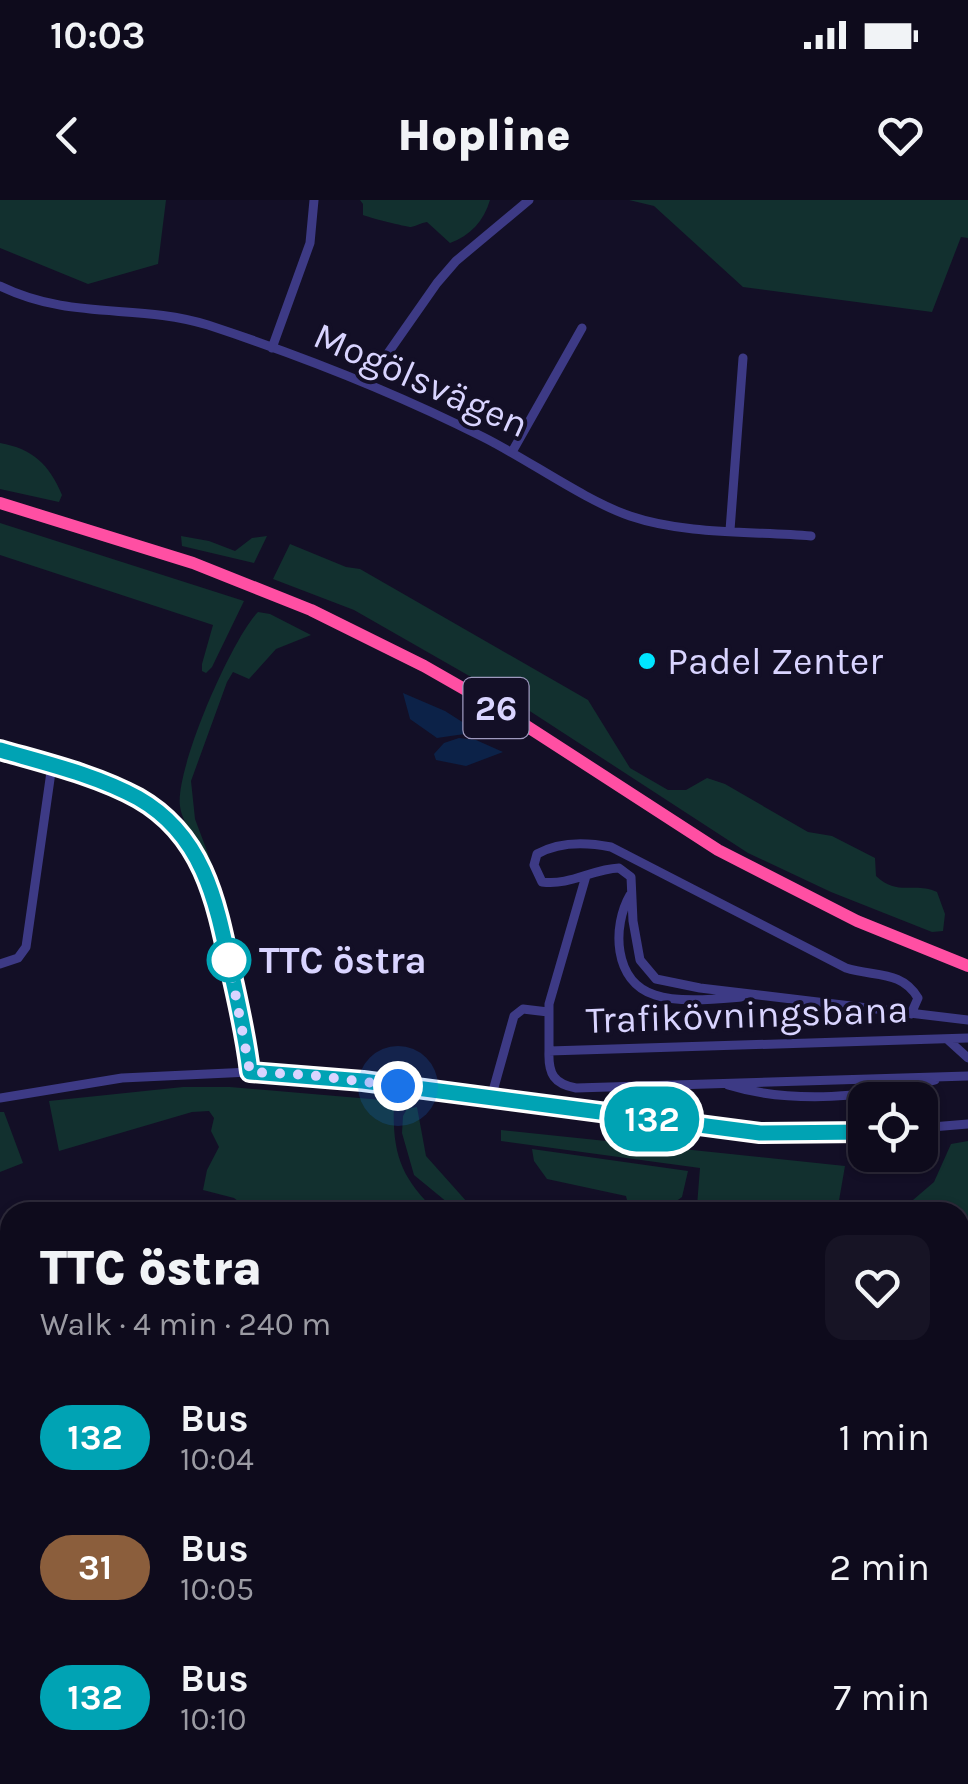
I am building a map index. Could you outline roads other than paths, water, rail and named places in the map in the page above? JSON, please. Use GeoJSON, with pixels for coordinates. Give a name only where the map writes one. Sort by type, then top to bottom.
{"type":"FeatureCollection","features":[{"type":"Feature","properties":{"kind":"highway","name":"26"},"geometry":{"type":"LineString","coordinates":[[0,506],[193,563],[310,610],[424,666],[508,714],[736,859],[857,921],[968,969]]}},
{"type":"Feature","properties":{"kind":"street"},"geometry":{"type":"LineString","coordinates":[[272,348],[310,243],[314,200]]}},
{"type":"Feature","properties":{"kind":"street"},"geometry":{"type":"LineString","coordinates":[[368,383],[447,272],[476,242],[529,200]]}},
{"type":"Feature","properties":{"kind":"street","name":"Mogölsvägen"},"geometry":{"type":"LineString","coordinates":[[0,286],[48,305],[184,319],[368,383],[512,452],[626,515],[663,524],[812,536]]}},
{"type":"Feature","properties":{"kind":"street"},"geometry":{"type":"LineString","coordinates":[[512,452],[582,328]]}},
{"type":"Feature","properties":{"kind":"street"},"geometry":{"type":"LineString","coordinates":[[730,530],[743,358]]}},
{"type":"Feature","properties":{"kind":"street"},"geometry":{"type":"LineString","coordinates":[[0,750],[52,765],[142,801],[176,830],[213,888],[250,1072]]}},
{"type":"Feature","properties":{"kind":"street"},"geometry":{"type":"LineString","coordinates":[[0,964],[18,958],[26,948],[52,765]]}},
{"type":"Feature","properties":{"kind":"street","name":"Trafikövningsbana"},"geometry":{"type":"LineString","coordinates":[[910,1014],[918,998],[910,984],[896,977],[846,968],[611,847],[590,842],[552,846],[537,854],[534,866],[542,882],[556,884],[601,869],[619,868],[630,877],[640,960],[656,979],[762,996],[910,1014],[968,1020]]}},
{"type":"Feature","properties":{"kind":"street","name":"Trafikövningsbana"},"geometry":{"type":"LineString","coordinates":[[586,876],[548,1012],[548,1066],[553,1078],[562,1085],[576,1088],[968,1076]]}},
{"type":"Feature","properties":{"kind":"street","name":"Trafikövningsbana"},"geometry":{"type":"LineString","coordinates":[[632,893],[621,911],[618,930],[622,958],[635,982],[654,996],[707,1000],[762,996]]}},
{"type":"Feature","properties":{"kind":"street","name":"Trafikövningsbana"},"geometry":{"type":"LineString","coordinates":[[491,1098],[514,1016],[523,1009],[548,1012]]}},
{"type":"Feature","properties":{"kind":"street","name":"Trafikövningsbana"},"geometry":{"type":"LineString","coordinates":[[549,1051],[968,1038]]}},
{"type":"Feature","properties":{"kind":"street","name":"Trafikövningsbana"},"geometry":{"type":"LineString","coordinates":[[947,1039],[968,1058]]}},
{"type":"Feature","properties":{"kind":"street"},"geometry":{"type":"LineString","coordinates":[[0,1098],[122,1078],[250,1072],[309,1075],[760,1133],[848,1132]]}},
{"type":"Feature","properties":{"kind":"street","name":"Trafikövningsbana"},"geometry":{"type":"LineString","coordinates":[[721,1083],[751,1093],[805,1096],[903,1090],[949,1076]]}},
{"type":"Feature","properties":{"kind":"street"},"geometry":{"type":"LineString","coordinates":[[938,1126],[968,1124]]}},
{"type":"Feature","properties":{"kind":"water"},"geometry":{"type":"Polygon","coordinates":[[[403,693],[445,711],[478,732],[437,738],[410,719],[403,693]]]}},
{"type":"Feature","properties":{"kind":"water"},"geometry":{"type":"Polygon","coordinates":[[[459,738],[476,740],[503,752],[466,766],[436,760],[434,754],[444,743],[459,738]]]}},
{"type":"Feature","properties":{"kind":"place","name":"Padel Zenter"},"geometry":{"type":"Point","coordinates":[647,661]}},
{"type":"Feature","properties":{"kind":"place","name":"TTC östra"},"geometry":{"type":"Point","coordinates":[229,960]}}]}
